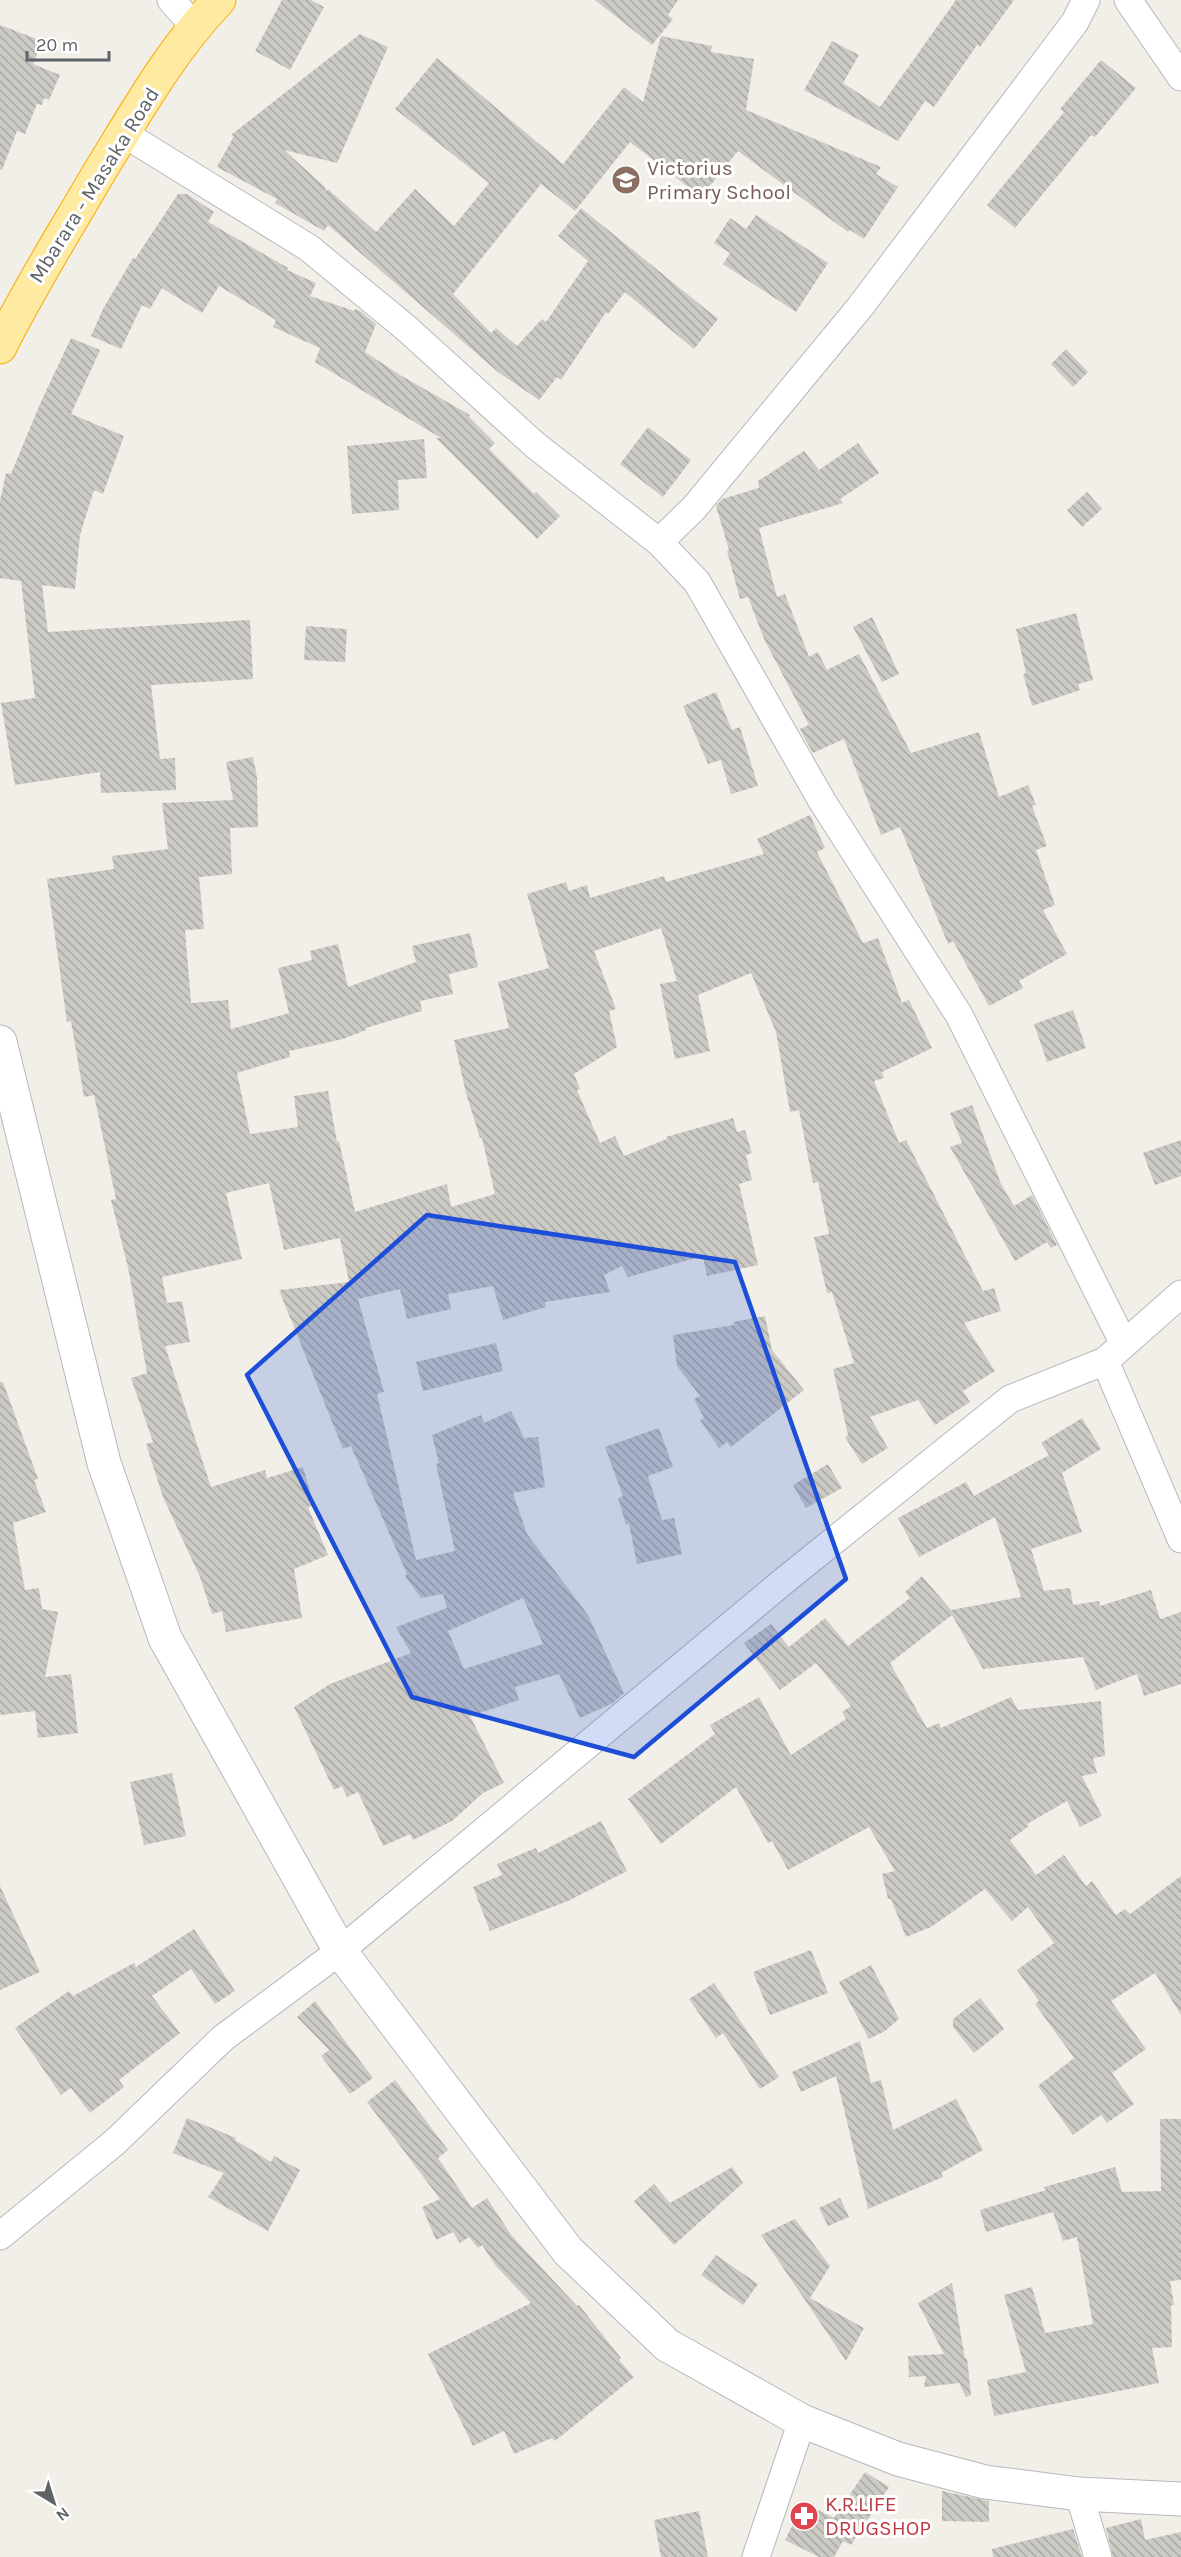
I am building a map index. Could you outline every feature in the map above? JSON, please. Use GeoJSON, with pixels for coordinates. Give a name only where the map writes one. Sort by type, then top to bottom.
{"type":"FeatureCollection","features":[{"type":"Feature","properties":{"kind":"highway","name":"Mbarara - Masaka Road"},"geometry":{"type":"LineString","coordinates":[[0,347],[21,303],[123,133],[194,26],[219,0]]}},
{"type":"Feature","properties":{"kind":"street"},"geometry":{"type":"LineString","coordinates":[[171,0],[194,26]]}},
{"type":"Feature","properties":{"kind":"street"},"geometry":{"type":"LineString","coordinates":[[660,542],[694,508],[860,307],[1076,22],[1086,0]]}},
{"type":"Feature","properties":{"kind":"street"},"geometry":{"type":"LineString","coordinates":[[1128,0],[1181,77]]}},
{"type":"Feature","properties":{"kind":"street"},"geometry":{"type":"LineString","coordinates":[[123,133],[309,248],[406,328],[535,445],[660,542],[697,582],[822,801],[959,1015],[1115,1352],[1181,1539]]}},
{"type":"Feature","properties":{"kind":"street"},"geometry":{"type":"LineString","coordinates":[[0,1042],[104,1463],[165,1638],[340,1950],[568,2251],[667,2345],[802,2421],[898,2459],[985,2482],[1079,2494],[1181,2499]]}},
{"type":"Feature","properties":{"kind":"street"},"geometry":{"type":"LineString","coordinates":[[0,2236],[115,2142],[223,2038],[340,1950],[785,1580],[1010,1399],[1115,1352],[1181,1294]]}},
{"type":"Feature","properties":{"kind":"street"},"geometry":{"type":"LineString","coordinates":[[756,2557],[802,2421]]}},
{"type":"Feature","properties":{"kind":"street"},"geometry":{"type":"LineString","coordinates":[[1079,2494],[1098,2557]]}},
{"type":"Feature","properties":{"kind":"highlighted area"},"geometry":{"type":"Polygon","coordinates":[[[427,1215],[735,1262],[846,1579],[634,1757],[412,1697],[247,1375],[427,1215]]]}},
{"type":"Feature","properties":{"kind":"building"},"geometry":{"type":"Polygon","coordinates":[[[282,0],[311,0],[324,7],[290,70],[255,51],[282,0]]]}},
{"type":"Feature","properties":{"kind":"building"},"geometry":{"type":"Polygon","coordinates":[[[595,0],[678,0],[668,15],[673,19],[652,45],[595,0]]]}},
{"type":"Feature","properties":{"kind":"building"},"geometry":{"type":"Polygon","coordinates":[[[956,0],[1014,0],[980,47],[977,45],[934,107],[925,101],[898,141],[804,90],[832,41],[859,55],[843,83],[880,107],[956,0]]]}},
{"type":"Feature","properties":{"kind":"building"},"geometry":{"type":"Polygon","coordinates":[[[0,25],[42,41],[33,64],[60,75],[49,100],[44,98],[42,105],[37,104],[25,134],[17,131],[2,170],[0,169],[0,25]]]}},
{"type":"Feature","properties":{"kind":"building"},"geometry":{"type":"Polygon","coordinates":[[[360,34],[388,47],[337,163],[284,150],[326,188],[325,192],[328,189],[376,232],[415,189],[454,226],[489,183],[395,109],[437,58],[563,164],[624,87],[643,102],[661,36],[712,46],[711,52],[754,59],[746,110],[881,167],[876,174],[898,187],[864,239],[850,230],[848,232],[738,151],[701,197],[630,142],[575,211],[541,184],[453,294],[491,333],[496,328],[517,346],[542,319],[546,322],[588,261],[558,236],[581,208],[718,319],[694,349],[625,292],[608,314],[606,312],[561,380],[557,377],[539,400],[498,372],[328,225],[324,231],[275,203],[277,199],[217,167],[234,136],[231,135],[360,34]]]}},
{"type":"Feature","properties":{"kind":"building"},"geometry":{"type":"Polygon","coordinates":[[[1101,60],[1136,88],[1095,137],[1091,135],[1015,228],[987,205],[1064,112],[1060,109],[1101,60]]]}},
{"type":"Feature","properties":{"kind":"building"},"geometry":{"type":"Polygon","coordinates":[[[178,194],[187,194],[214,212],[208,222],[288,268],[287,270],[316,283],[310,296],[360,311],[376,324],[365,352],[470,415],[469,417],[495,443],[489,449],[534,494],[536,492],[560,516],[537,539],[436,438],[441,438],[315,362],[320,348],[273,327],[276,320],[219,286],[202,313],[162,288],[150,309],[142,305],[121,349],[91,336],[103,309],[133,258],[135,259],[178,194]]]}},
{"type":"Feature","properties":{"kind":"building"},"geometry":{"type":"Polygon","coordinates":[[[756,215],[828,263],[796,312],[723,264],[730,253],[714,243],[730,218],[746,229],[756,215]]]}},
{"type":"Feature","properties":{"kind":"building"},"geometry":{"type":"Polygon","coordinates":[[[71,338],[100,350],[71,414],[124,436],[103,494],[94,490],[80,535],[75,589],[42,585],[48,632],[250,620],[253,679],[151,685],[160,759],[175,758],[176,790],[101,793],[100,772],[15,785],[1,703],[35,698],[21,581],[0,578],[0,501],[6,473],[11,474],[71,338]]]}},
{"type":"Feature","properties":{"kind":"building"},"geometry":{"type":"Polygon","coordinates":[[[1066,349],[1088,372],[1073,387],[1051,364],[1066,349]]]}},
{"type":"Feature","properties":{"kind":"building"},"geometry":{"type":"Polygon","coordinates":[[[648,427],[691,460],[663,497],[620,464],[648,427]]]}},
{"type":"Feature","properties":{"kind":"building"},"geometry":{"type":"Polygon","coordinates":[[[424,439],[427,478],[398,480],[399,510],[352,514],[347,446],[424,439]]]}},
{"type":"Feature","properties":{"kind":"building"},"geometry":{"type":"Polygon","coordinates":[[[858,443],[879,473],[840,499],[843,503],[759,528],[777,597],[785,594],[809,657],[818,652],[827,670],[859,654],[911,753],[979,732],[999,797],[1028,785],[1036,805],[1032,806],[1047,846],[1036,850],[1055,905],[1043,910],[1067,954],[1019,981],[1023,988],[989,1006],[953,941],[948,944],[900,827],[881,835],[844,739],[813,753],[806,741],[800,729],[809,725],[764,639],[748,597],[740,599],[716,506],[722,499],[759,488],[758,481],[804,451],[819,470],[858,443]]]}},
{"type":"Feature","properties":{"kind":"building"},"geometry":{"type":"Polygon","coordinates":[[[1087,492],[1102,509],[1082,527],[1067,510],[1087,492]]]}},
{"type":"Feature","properties":{"kind":"building"},"geometry":{"type":"Polygon","coordinates":[[[1076,613],[1093,680],[1078,684],[1080,690],[1032,706],[1023,674],[1026,673],[1016,629],[1076,613]]]}},
{"type":"Feature","properties":{"kind":"building"},"geometry":{"type":"Polygon","coordinates":[[[872,617],[899,674],[882,682],[853,627],[872,617]]]}},
{"type":"Feature","properties":{"kind":"building"},"geometry":{"type":"Polygon","coordinates":[[[306,626],[347,629],[345,662],[304,660],[306,626]]]}},
{"type":"Feature","properties":{"kind":"building"},"geometry":{"type":"Polygon","coordinates":[[[716,692],[732,730],[740,727],[758,786],[731,794],[721,760],[708,764],[683,706],[716,692]]]}},
{"type":"Feature","properties":{"kind":"building"},"geometry":{"type":"Polygon","coordinates":[[[253,757],[257,777],[258,827],[230,828],[232,874],[199,877],[204,929],[185,930],[191,1003],[228,1000],[231,1029],[289,1013],[278,968],[312,960],[310,951],[338,944],[348,987],[416,962],[412,946],[470,933],[478,967],[449,974],[453,994],[420,1001],[422,1011],[366,1028],[366,1030],[343,1039],[289,1051],[290,1057],[237,1073],[250,1134],[298,1127],[294,1096],[328,1091],[337,1142],[339,1141],[355,1212],[447,1184],[451,1207],[495,1194],[482,1138],[480,1138],[466,1093],[454,1040],[509,1028],[498,982],[549,968],[527,894],[566,882],[569,891],[587,885],[590,898],[664,876],[666,882],[764,854],[757,839],[810,815],[825,848],[817,852],[863,943],[878,938],[902,1003],[909,1000],[932,1048],[882,1072],[884,1078],[874,1081],[899,1143],[906,1140],[983,1291],[994,1288],[1001,1311],[964,1323],[995,1371],[963,1391],[970,1402],[935,1425],[918,1400],[870,1417],[888,1448],[862,1464],[845,1437],[848,1435],[833,1369],[854,1363],[832,1292],[827,1293],[814,1237],[829,1234],[818,1182],[813,1183],[799,1110],[790,1112],[776,1032],[751,973],[698,995],[710,1051],[675,1059],[660,984],[677,981],[661,928],[594,951],[616,1009],[609,1011],[617,1047],[574,1074],[580,1089],[577,1090],[600,1143],[615,1136],[624,1156],[667,1139],[666,1137],[733,1118],[737,1132],[745,1130],[752,1153],[746,1155],[752,1180],[739,1184],[758,1265],[707,1276],[703,1256],[628,1277],[622,1266],[604,1275],[610,1292],[545,1302],[546,1307],[503,1320],[493,1286],[448,1294],[451,1309],[407,1319],[400,1289],[358,1299],[384,1392],[377,1394],[416,1560],[455,1551],[432,1435],[481,1415],[484,1423],[511,1411],[524,1438],[538,1437],[545,1487],[513,1493],[527,1534],[588,1615],[624,1693],[613,1703],[580,1718],[559,1674],[515,1687],[519,1700],[470,1716],[504,1783],[483,1793],[452,1821],[413,1840],[410,1834],[383,1846],[358,1792],[347,1797],[342,1786],[334,1790],[294,1707],[330,1684],[411,1653],[396,1627],[447,1608],[443,1594],[421,1598],[405,1576],[407,1574],[351,1446],[343,1449],[279,1290],[349,1282],[340,1238],[284,1250],[269,1183],[226,1193],[242,1259],[162,1277],[167,1303],[182,1301],[190,1342],[165,1346],[211,1487],[265,1470],[267,1478],[303,1467],[314,1505],[308,1507],[328,1555],[294,1569],[302,1618],[226,1632],[222,1611],[212,1614],[200,1577],[163,1497],[146,1444],[153,1442],[131,1378],[147,1373],[128,1267],[111,1200],[116,1199],[94,1095],[84,1097],[71,1021],[67,1022],[47,879],[114,869],[112,856],[168,849],[162,803],[233,800],[226,762],[253,757]],[[523,1598],[448,1631],[464,1669],[543,1644],[523,1598]]]}},
{"type":"Feature","properties":{"kind":"building"},"geometry":{"type":"Polygon","coordinates":[[[1073,1010],[1086,1048],[1047,1062],[1034,1024],[1073,1010]]]}},
{"type":"Feature","properties":{"kind":"building"},"geometry":{"type":"Polygon","coordinates":[[[972,1105],[1001,1184],[1014,1206],[1032,1195],[1057,1245],[1051,1248],[1047,1242],[1015,1261],[950,1147],[962,1143],[950,1113],[972,1105]]]}},
{"type":"Feature","properties":{"kind":"building"},"geometry":{"type":"Polygon","coordinates":[[[1181,1140],[1181,1176],[1155,1185],[1143,1153],[1181,1140]]]}},
{"type":"Feature","properties":{"kind":"building"},"geometry":{"type":"Polygon","coordinates":[[[765,1316],[772,1350],[804,1390],[731,1447],[727,1442],[719,1448],[700,1420],[704,1418],[694,1399],[700,1396],[677,1366],[673,1335],[734,1325],[733,1322],[765,1316]]]}},
{"type":"Feature","properties":{"kind":"building"},"geometry":{"type":"Polygon","coordinates":[[[496,1343],[503,1371],[423,1391],[416,1362],[496,1343]]]}},
{"type":"Feature","properties":{"kind":"building"},"geometry":{"type":"Polygon","coordinates":[[[0,1382],[3,1382],[38,1479],[34,1480],[46,1512],[13,1523],[25,1590],[39,1588],[42,1609],[58,1612],[45,1677],[71,1674],[78,1733],[38,1738],[35,1711],[0,1715],[0,1382]]]}},
{"type":"Feature","properties":{"kind":"building"},"geometry":{"type":"Polygon","coordinates":[[[1082,1418],[1101,1449],[1062,1473],[1082,1532],[1031,1549],[1044,1591],[1070,1588],[1073,1605],[1099,1601],[1100,1606],[1151,1590],[1160,1619],[1181,1612],[1181,1684],[1144,1696],[1137,1674],[1096,1690],[1083,1657],[983,1669],[952,1615],[890,1663],[927,1728],[939,1723],[941,1728],[1011,1697],[1018,1710],[1101,1701],[1105,1756],[1093,1758],[1097,1773],[1082,1776],[1102,1816],[1080,1827],[1067,1801],[1027,1824],[1029,1826],[1010,1840],[1036,1875],[1064,1855],[1086,1886],[1092,1881],[1116,1915],[1125,1909],[1130,1914],[1181,1876],[1181,2015],[1155,1973],[1111,2001],[1146,2049],[1112,2073],[1134,2104],[1107,2123],[1101,2115],[1073,2135],[1038,2086],[1074,2058],[1035,2004],[1039,2001],[1017,1970],[1054,1943],[1028,1907],[1012,1921],[985,1889],[931,1927],[906,1937],[891,1899],[888,1899],[882,1874],[895,1871],[869,1827],[788,1870],[772,1841],[768,1843],[736,1787],[661,1844],[628,1799],[715,1734],[710,1725],[759,1697],[791,1755],[846,1719],[842,1712],[851,1706],[816,1663],[780,1690],[744,1643],[771,1624],[789,1647],[825,1618],[848,1646],[910,1598],[905,1592],[922,1576],[951,1610],[1021,1597],[995,1517],[919,1557],[898,1518],[966,1482],[974,1496],[1049,1455],[1041,1443],[1082,1418]]]}},
{"type":"Feature","properties":{"kind":"building"},"geometry":{"type":"Polygon","coordinates":[[[659,1428],[673,1467],[648,1476],[662,1520],[674,1518],[682,1554],[637,1564],[629,1524],[626,1525],[618,1498],[623,1496],[605,1447],[659,1428]]]}},
{"type":"Feature","properties":{"kind":"building"},"geometry":{"type":"Polygon","coordinates":[[[828,1464],[842,1488],[806,1508],[793,1485],[828,1464]]]}},
{"type":"Feature","properties":{"kind":"building"},"geometry":{"type":"Polygon","coordinates":[[[172,1773],[186,1836],[144,1845],[130,1782],[172,1773]]]}},
{"type":"Feature","properties":{"kind":"building"},"geometry":{"type":"Polygon","coordinates":[[[601,1821],[627,1871],[568,1901],[490,1931],[473,1887],[502,1875],[497,1864],[536,1848],[538,1853],[601,1821]]]}},
{"type":"Feature","properties":{"kind":"building"},"geometry":{"type":"Polygon","coordinates":[[[0,1886],[40,1972],[0,1990],[0,1886]]]}},
{"type":"Feature","properties":{"kind":"building"},"geometry":{"type":"Polygon","coordinates":[[[194,1929],[235,1991],[215,2004],[191,1969],[152,1996],[180,2033],[119,2080],[124,2087],[90,2113],[71,2088],[61,2095],[15,2028],[69,1991],[73,1996],[134,1963],[136,1967],[194,1929]]]}},
{"type":"Feature","properties":{"kind":"building"},"geometry":{"type":"Polygon","coordinates":[[[811,1950],[828,1993],[770,2015],[753,1972],[811,1950]]]}},
{"type":"Feature","properties":{"kind":"building"},"geometry":{"type":"Polygon","coordinates":[[[871,1965],[899,2019],[885,2031],[869,2039],[839,1982],[871,1965]]]}},
{"type":"Feature","properties":{"kind":"building"},"geometry":{"type":"Polygon","coordinates":[[[714,1983],[779,2077],[760,2089],[723,2033],[716,2038],[689,1999],[714,1983]]]}},
{"type":"Feature","properties":{"kind":"building"},"geometry":{"type":"Polygon","coordinates":[[[980,1998],[1004,2029],[974,2053],[953,2027],[953,2019],[980,1998]]]}},
{"type":"Feature","properties":{"kind":"building"},"geometry":{"type":"Polygon","coordinates":[[[315,2001],[373,2078],[350,2094],[321,2056],[329,2050],[297,2017],[315,2001]]]}},
{"type":"Feature","properties":{"kind":"building"},"geometry":{"type":"Polygon","coordinates":[[[860,2041],[871,2083],[881,2080],[893,2130],[956,2099],[983,2150],[941,2173],[943,2177],[868,2209],[836,2076],[801,2092],[792,2072],[860,2041]]]}},
{"type":"Feature","properties":{"kind":"building"},"geometry":{"type":"Polygon","coordinates":[[[395,2080],[448,2150],[438,2158],[472,2208],[487,2198],[512,2236],[577,2306],[579,2305],[634,2377],[555,2441],[552,2438],[514,2454],[504,2431],[473,2446],[428,2354],[531,2303],[496,2266],[482,2245],[478,2248],[469,2237],[460,2243],[453,2232],[436,2240],[422,2207],[440,2199],[367,2102],[395,2080]]]}},
{"type":"Feature","properties":{"kind":"building"},"geometry":{"type":"Polygon","coordinates":[[[187,2118],[236,2138],[235,2140],[271,2162],[274,2156],[300,2170],[268,2231],[208,2197],[224,2173],[173,2153],[187,2118]]]}},
{"type":"Feature","properties":{"kind":"building"},"geometry":{"type":"Polygon","coordinates":[[[1160,2119],[1181,2119],[1181,2280],[1170,2281],[1174,2305],[1171,2305],[1172,2347],[1152,2348],[1159,2383],[994,2416],[987,2380],[1026,2372],[1004,2295],[1032,2287],[1045,2333],[1093,2324],[1077,2237],[1063,2241],[1053,2212],[986,2232],[980,2210],[1046,2190],[1044,2187],[1115,2167],[1122,2192],[1161,2191],[1160,2119]]]}},
{"type":"Feature","properties":{"kind":"building"},"geometry":{"type":"Polygon","coordinates":[[[732,2167],[743,2183],[674,2245],[634,2201],[654,2184],[670,2203],[732,2167]]]}},
{"type":"Feature","properties":{"kind":"building"},"geometry":{"type":"Polygon","coordinates":[[[840,2198],[849,2217],[828,2226],[819,2208],[840,2198]]]}},
{"type":"Feature","properties":{"kind":"building"},"geometry":{"type":"Polygon","coordinates":[[[795,2219],[830,2266],[810,2298],[864,2328],[846,2361],[761,2235],[795,2219]]]}},
{"type":"Feature","properties":{"kind":"building"},"geometry":{"type":"Polygon","coordinates":[[[716,2255],[758,2284],[743,2305],[701,2275],[716,2255]]]}},
{"type":"Feature","properties":{"kind":"building"},"geometry":{"type":"Polygon","coordinates":[[[952,2283],[965,2359],[967,2358],[971,2395],[966,2397],[959,2383],[924,2387],[926,2376],[909,2377],[908,2356],[944,2354],[918,2303],[952,2283]]]}},
{"type":"Feature","properties":{"kind":"building"},"geometry":{"type":"Polygon","coordinates":[[[865,2472],[889,2487],[851,2545],[843,2541],[834,2557],[819,2557],[785,2540],[804,2503],[834,2518],[865,2472]]]}},
{"type":"Feature","properties":{"kind":"building"},"geometry":{"type":"Polygon","coordinates":[[[942,2491],[989,2501],[989,2522],[942,2521],[942,2491]]]}},
{"type":"Feature","properties":{"kind":"building"},"geometry":{"type":"Polygon","coordinates":[[[699,2511],[708,2557],[661,2557],[654,2520],[699,2511]]]}},
{"type":"Feature","properties":{"kind":"building"},"geometry":{"type":"Polygon","coordinates":[[[1141,2519],[1145,2540],[1181,2532],[1181,2557],[1113,2557],[1106,2528],[1141,2519]]]}},
{"type":"Feature","properties":{"kind":"building"},"geometry":{"type":"Polygon","coordinates":[[[1073,2529],[1082,2557],[993,2557],[992,2549],[1073,2529]]]}},
{"type":"Feature","properties":{"kind":"place","name":"Victorius Primary School"},"geometry":{"type":"Point","coordinates":[626,180]}},
{"type":"Feature","properties":{"kind":"place","name":"K.R.LIFE DRUGSHOP"},"geometry":{"type":"Point","coordinates":[804,2516]}}]}
